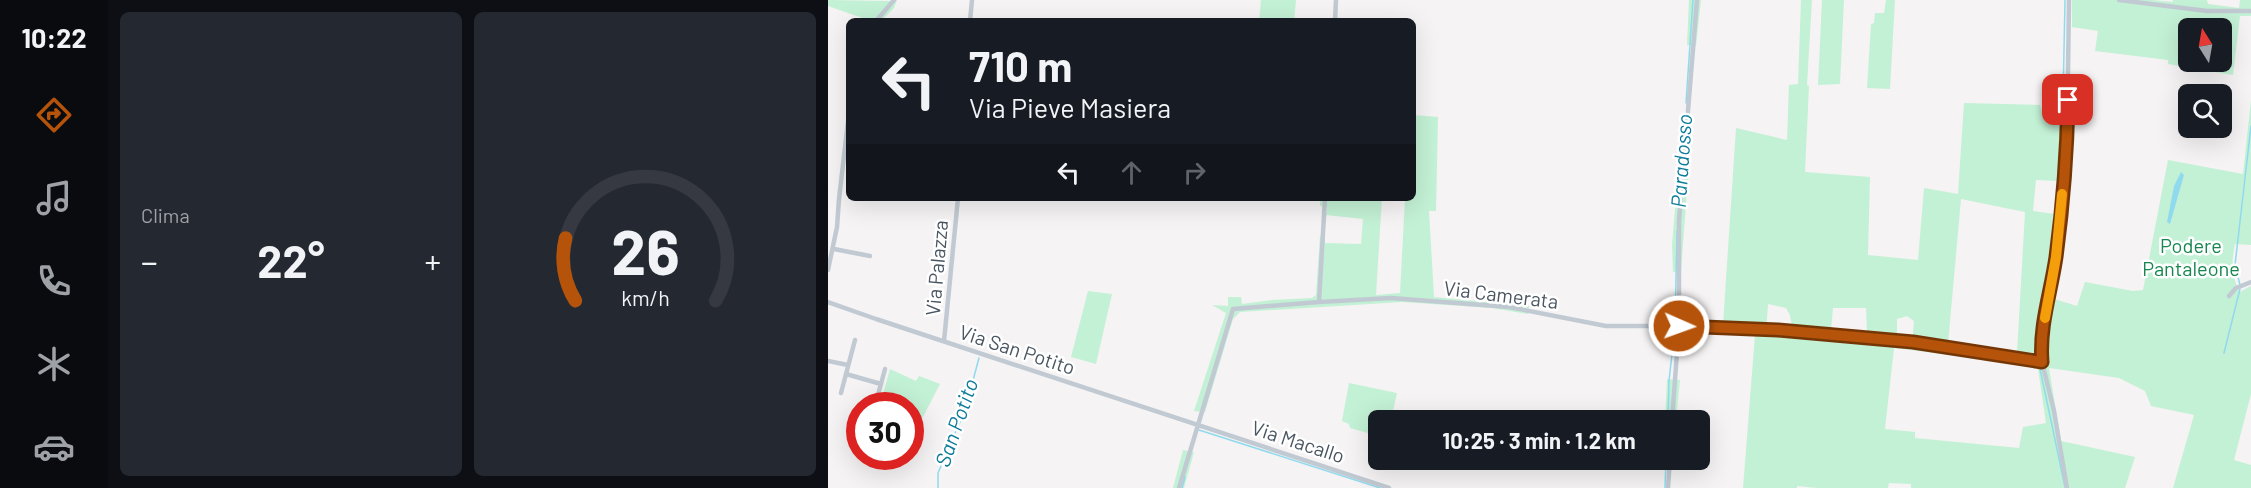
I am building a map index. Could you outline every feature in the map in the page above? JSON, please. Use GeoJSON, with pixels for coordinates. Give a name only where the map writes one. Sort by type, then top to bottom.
{"type":"FeatureCollection","features":[{"type":"Feature","properties":{"kind":"street"},"geometry":{"type":"LineString","coordinates":[[879,18],[894,0]]}},
{"type":"Feature","properties":{"kind":"street"},"geometry":{"type":"LineString","coordinates":[[969,18],[972,0]]}},
{"type":"Feature","properties":{"kind":"street"},"geometry":{"type":"LineString","coordinates":[[1335,18],[1336,0]]}},
{"type":"Feature","properties":{"kind":"street"},"geometry":{"type":"LineString","coordinates":[[1673,410],[1679,326],[1680,221],[1697,0]]}},
{"type":"Feature","properties":{"kind":"street"},"geometry":{"type":"LineString","coordinates":[[2067,488],[2054,411],[2042,362],[2040,341],[2056,257],[2067,144],[2069,0]]}},
{"type":"Feature","properties":{"kind":"street"},"geometry":{"type":"LineString","coordinates":[[2119,0],[2207,10],[2251,11]]}},
{"type":"Feature","properties":{"kind":"street"},"geometry":{"type":"LineString","coordinates":[[828,270],[846,137]]}},
{"type":"Feature","properties":{"kind":"street","name":"Via Palazza"},"geometry":{"type":"LineString","coordinates":[[944,342],[958,201]]}},
{"type":"Feature","properties":{"kind":"street"},"geometry":{"type":"LineString","coordinates":[[1319,302],[1325,201]]}},
{"type":"Feature","properties":{"kind":"street"},"geometry":{"type":"LineString","coordinates":[[832,251],[870,256]]}},
{"type":"Feature","properties":{"kind":"street"},"geometry":{"type":"LineString","coordinates":[[2229,296],[2236,288],[2251,282]]}},
{"type":"Feature","properties":{"kind":"street","name":"Via Camerata"},"geometry":{"type":"LineString","coordinates":[[1197,425],[1233,309],[1319,302],[1391,298],[1509,307],[1606,326],[1778,330],[1913,342],[2042,362]]}},
{"type":"Feature","properties":{"kind":"street","name":"Via San Potito"},"geometry":{"type":"LineString","coordinates":[[828,302],[1197,425]]}},
{"type":"Feature","properties":{"kind":"street"},"geometry":{"type":"LineString","coordinates":[[841,393],[855,340]]}},
{"type":"Feature","properties":{"kind":"street"},"geometry":{"type":"LineString","coordinates":[[828,361],[848,365]]}},
{"type":"Feature","properties":{"kind":"street"},"geometry":{"type":"LineString","coordinates":[[879,392],[885,369]]}},
{"type":"Feature","properties":{"kind":"street"},"geometry":{"type":"LineString","coordinates":[[846,374],[881,384]]}},
{"type":"Feature","properties":{"kind":"street"},"geometry":{"type":"LineString","coordinates":[[1179,488],[1197,425]]}},
{"type":"Feature","properties":{"kind":"street","name":"Via Macallo"},"geometry":{"type":"LineString","coordinates":[[1197,425],[1389,488]]}},
{"type":"Feature","properties":{"kind":"street"},"geometry":{"type":"LineString","coordinates":[[1668,488],[1669,470]]}},
{"type":"Feature","properties":{"kind":"green space"},"geometry":{"type":"Polygon","coordinates":[[[828,0],[897,0],[894,8],[884,18],[862,18],[828,6],[828,0]]]}},
{"type":"Feature","properties":{"kind":"green space"},"geometry":{"type":"Polygon","coordinates":[[[1261,0],[1296,0],[1294,18],[1259,18],[1261,0]]]}},
{"type":"Feature","properties":{"kind":"green space"},"geometry":{"type":"Polygon","coordinates":[[[1689,0],[1701,0],[1696,46],[1687,45],[1689,0]]]}},
{"type":"Feature","properties":{"kind":"green space","name":"Podere Pantaleone"},"geometry":{"type":"Polygon","coordinates":[[[1801,0],[1812,0],[1805,172],[1870,177],[1868,255],[1918,260],[1924,188],[1958,194],[1964,103],[2040,105],[2041,109],[2061,110],[2059,181],[2036,180],[2033,211],[2062,215],[2051,298],[2077,306],[2085,282],[2133,291],[2143,290],[2168,160],[2243,174],[2251,100],[2251,245],[2235,244],[2232,263],[2233,274],[2240,292],[2251,286],[2251,394],[2234,460],[2251,465],[2251,488],[2173,488],[2194,415],[2151,406],[2145,391],[2119,378],[2049,368],[2061,441],[2135,457],[2125,488],[1911,488],[1911,484],[1889,483],[1888,488],[1797,486],[1797,488],[1743,488],[1755,335],[1684,332],[1682,322],[1723,325],[1736,128],[1787,140],[1789,85],[1798,84],[1801,0]],[[1961,199],[1948,344],[2017,353],[2025,212],[1961,199]],[[1768,304],[1766,333],[1912,345],[1914,321],[1907,316],[1897,319],[1897,336],[1867,332],[1866,308],[1833,308],[1831,330],[1792,327],[1786,308],[1768,304]],[[1894,348],[1885,429],[1915,432],[1915,438],[2019,448],[2023,427],[2046,423],[2038,369],[2035,365],[1894,348]]]}},
{"type":"Feature","properties":{"kind":"green space"},"geometry":{"type":"Polygon","coordinates":[[[1822,0],[1844,0],[1840,84],[1818,85],[1822,0]]]}},
{"type":"Feature","properties":{"kind":"green space"},"geometry":{"type":"Polygon","coordinates":[[[1886,0],[1895,0],[1890,89],[1867,88],[1871,24],[1874,23],[1875,13],[1884,13],[1886,0]]]}},
{"type":"Feature","properties":{"kind":"green space"},"geometry":{"type":"Polygon","coordinates":[[[2072,0],[2173,2],[2173,0],[2207,0],[2208,4],[2239,8],[2240,0],[2251,0],[2251,16],[2240,16],[2233,75],[2215,72],[2232,72],[2232,18],[2178,18],[2178,66],[2168,64],[2168,60],[2095,51],[2098,31],[2072,27],[2072,0]]]}},
{"type":"Feature","properties":{"kind":"green space"},"geometry":{"type":"Polygon","coordinates":[[[1416,115],[1438,117],[1436,211],[1429,211],[1434,297],[1529,306],[1528,314],[1492,308],[1402,302],[1240,312],[1233,319],[1205,412],[1194,411],[1226,313],[1212,305],[1228,306],[1228,297],[1241,297],[1242,304],[1312,298],[1316,295],[1320,236],[1325,236],[1325,243],[1361,244],[1363,219],[1326,215],[1327,207],[1320,206],[1320,201],[1382,201],[1376,295],[1400,293],[1405,201],[1416,201],[1416,115]]]}},
{"type":"Feature","properties":{"kind":"green space"},"geometry":{"type":"Polygon","coordinates":[[[1680,150],[1690,150],[1681,271],[1673,272],[1672,245],[1680,150]]]}},
{"type":"Feature","properties":{"kind":"green space"},"geometry":{"type":"Polygon","coordinates":[[[1088,291],[1112,294],[1096,364],[1071,357],[1088,291]]]}},
{"type":"Feature","properties":{"kind":"green space"},"geometry":{"type":"Polygon","coordinates":[[[890,369],[916,381],[919,376],[940,384],[924,415],[924,392],[884,392],[890,369]]]}},
{"type":"Feature","properties":{"kind":"green space"},"geometry":{"type":"Polygon","coordinates":[[[1667,379],[1680,380],[1677,410],[1665,410],[1667,379]]]}},
{"type":"Feature","properties":{"kind":"green space"},"geometry":{"type":"Polygon","coordinates":[[[1349,383],[1397,393],[1393,410],[1368,410],[1368,433],[1350,428],[1349,424],[1342,421],[1349,383]]]}},
{"type":"Feature","properties":{"kind":"green space"},"geometry":{"type":"Polygon","coordinates":[[[1183,450],[1194,452],[1184,488],[1173,488],[1183,450]]]}},
{"type":"Feature","properties":{"kind":"water"},"geometry":{"type":"Polygon","coordinates":[[[2181,172],[2184,175],[2170,224],[2167,222],[2174,186],[2181,172]]]}},
{"type":"Feature","properties":{"kind":"waterway","name":"Paradosso"},"geometry":{"type":"LineString","coordinates":[[1686,103],[1693,0]]}},
{"type":"Feature","properties":{"kind":"waterway"},"geometry":{"type":"LineString","coordinates":[[2063,100],[2065,0]]}},
{"type":"Feature","properties":{"kind":"waterway"},"geometry":{"type":"LineString","coordinates":[[2058,207],[2063,103]]}},
{"type":"Feature","properties":{"kind":"waterway"},"geometry":{"type":"LineString","coordinates":[[2240,285],[2235,265],[2251,126]]}},
{"type":"Feature","properties":{"kind":"waterway"},"geometry":{"type":"LineString","coordinates":[[2037,354],[2040,310],[2052,262],[2057,210]]}},
{"type":"Feature","properties":{"kind":"waterway","name":"Paradosso"},"geometry":{"type":"LineString","coordinates":[[1675,323],[1677,231]]}},
{"type":"Feature","properties":{"kind":"waterway"},"geometry":{"type":"LineString","coordinates":[[2224,353],[2240,289]]}},
{"type":"Feature","properties":{"kind":"waterway","name":"Paradosso"},"geometry":{"type":"LineString","coordinates":[[1668,410],[1675,329]]}},
{"type":"Feature","properties":{"kind":"waterway","name":"San Potito"},"geometry":{"type":"LineString","coordinates":[[938,488],[938,473],[965,410],[979,358]]}},
{"type":"Feature","properties":{"kind":"waterway"},"geometry":{"type":"LineString","coordinates":[[2039,364],[2065,487]]}},
{"type":"Feature","properties":{"kind":"waterway"},"geometry":{"type":"LineString","coordinates":[[1199,430],[1380,488]]}},
{"type":"Feature","properties":{"kind":"waterway","name":"Paradosso"},"geometry":{"type":"LineString","coordinates":[[1665,488],[1666,470]]}},
{"type":"Feature","properties":{"kind":"waterway"},"geometry":{"type":"LineString","coordinates":[[1182,488],[1185,477]]}},
{"type":"Feature","properties":{"kind":"slow traffic"},"geometry":{"type":"LineString","coordinates":[[2045,318],[2056,257],[2062,194]]}},
{"type":"Feature","properties":{"kind":"route"},"geometry":{"type":"LineString","coordinates":[[1679,326],[1778,330],[1913,342],[2042,362],[2040,341],[2056,257],[2067,144],[2068,100]]}}]}
